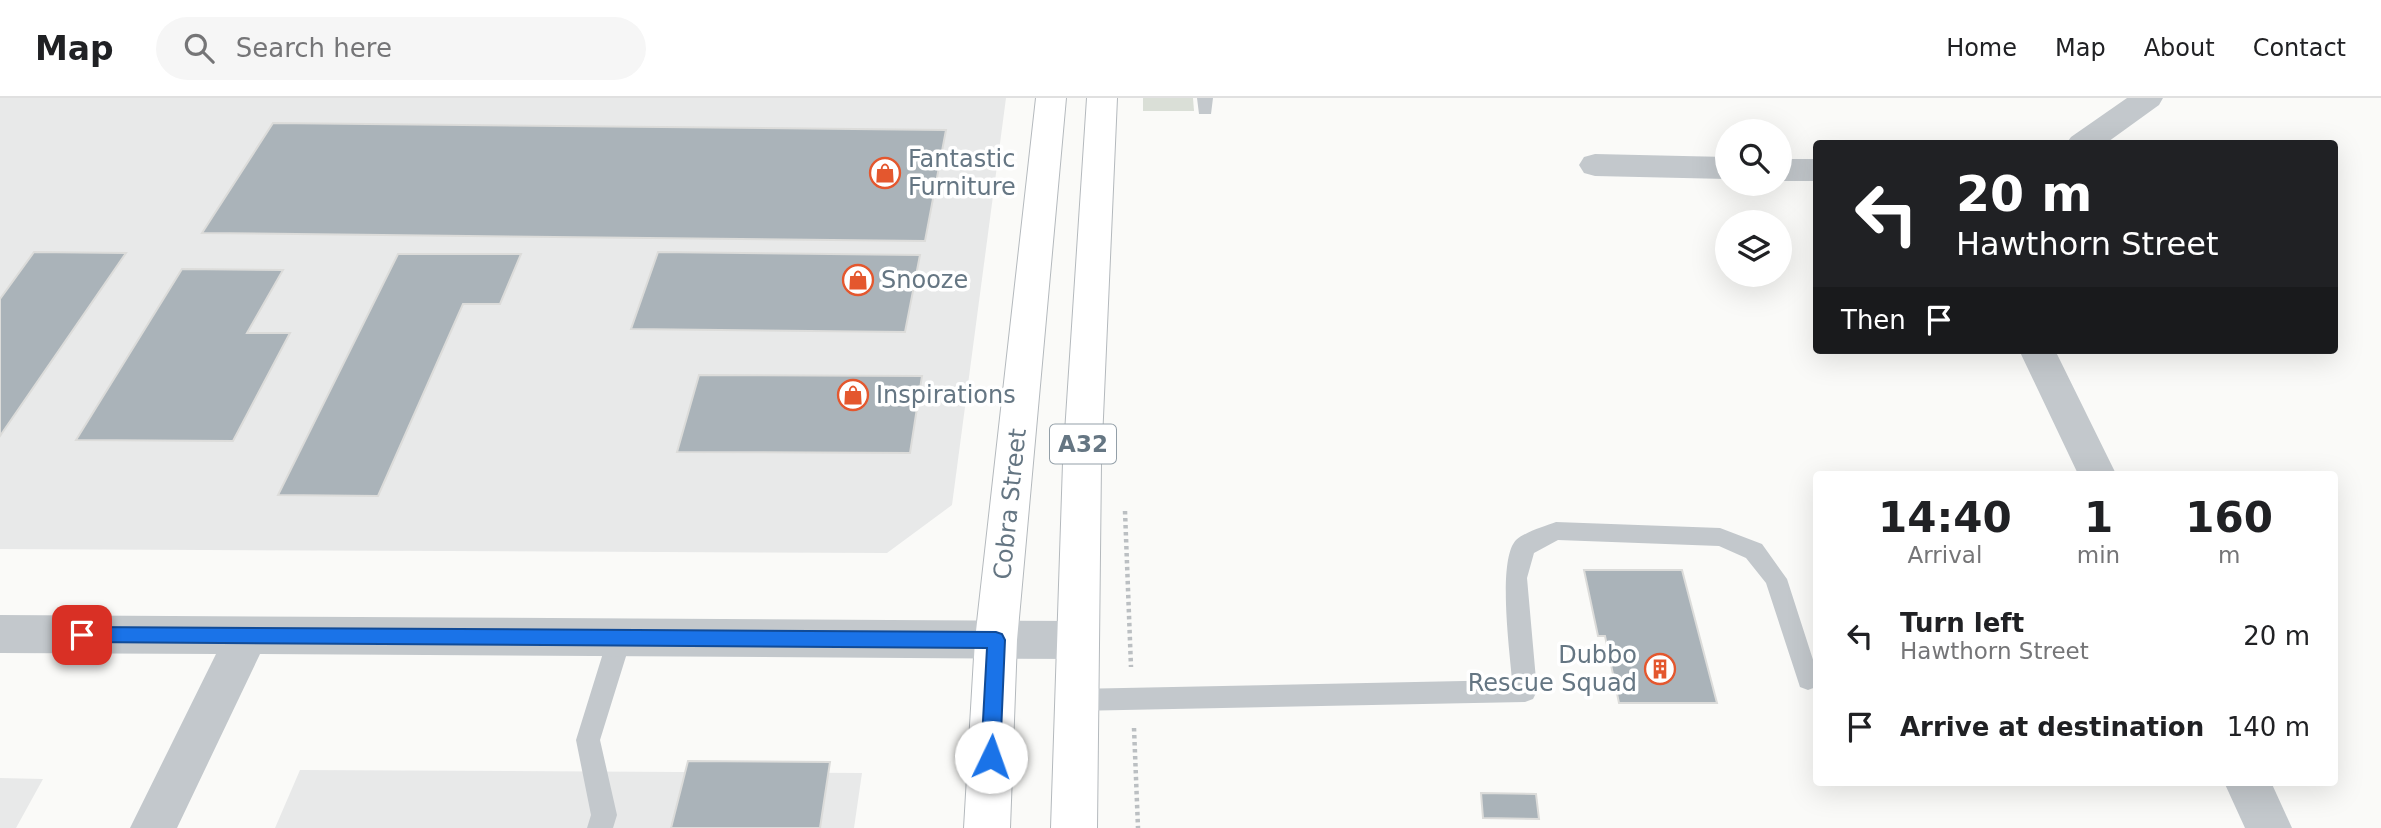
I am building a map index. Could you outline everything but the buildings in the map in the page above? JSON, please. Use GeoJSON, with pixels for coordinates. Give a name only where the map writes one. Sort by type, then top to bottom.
{"type":"FeatureCollection","features":[{"type":"Feature","properties":{"kind":"highway","name":"Cobra Street"},"geometry":{"type":"LineString","coordinates":[[987,828],[996,640],[1051,98]]}},
{"type":"Feature","properties":{"kind":"highway","name":"A32"},"geometry":{"type":"LineString","coordinates":[[1074,828],[1074,700],[1091,248],[1102,98]]}},
{"type":"Feature","properties":{"kind":"street"},"geometry":{"type":"LineString","coordinates":[[2087,140],[2148,98]]}},
{"type":"Feature","properties":{"kind":"street"},"geometry":{"type":"LineString","coordinates":[[1595,165],[1715,168]]}},
{"type":"Feature","properties":{"kind":"street"},"geometry":{"type":"LineString","coordinates":[[1792,170],[1813,170]]}},
{"type":"Feature","properties":{"kind":"street"},"geometry":{"type":"LineString","coordinates":[[2039,354],[2096,471]]}},
{"type":"Feature","properties":{"kind":"street"},"geometry":{"type":"LineString","coordinates":[[0,634],[1076,640]]}},
{"type":"Feature","properties":{"kind":"street"},"geometry":{"type":"LineString","coordinates":[[153,828],[247,636]]}},
{"type":"Feature","properties":{"kind":"street"},"geometry":{"type":"LineString","coordinates":[[2249,786],[2269,828]]}},
{"type":"Feature","properties":{"kind":"lane"},"geometry":{"type":"LineString","coordinates":[[1074,700],[1525,691],[1516,579],[1524,547],[1556,531],[1720,537],[1754,551],[1776,579],[1808,679]]}},
{"type":"Feature","properties":{"kind":"lane"},"geometry":{"type":"LineString","coordinates":[[600,828],[604,815],[588,740],[620,638]]}},
{"type":"Feature","properties":{"kind":"path"},"geometry":{"type":"LineString","coordinates":[[1124,503],[1138,828]]}},
{"type":"Feature","properties":{"kind":"shaded area"},"geometry":{"type":"Polygon","coordinates":[[[0,98],[1006,98],[952,505],[887,553],[0,549],[0,98]]]}},
{"type":"Feature","properties":{"kind":"shaded area"},"geometry":{"type":"Polygon","coordinates":[[[1143,98],[1193,98],[1194,111],[1143,111],[1143,98]]]}},
{"type":"Feature","properties":{"kind":"shaded area"},"geometry":{"type":"Polygon","coordinates":[[[300,770],[862,773],[854,828],[275,828],[300,770]]]}},
{"type":"Feature","properties":{"kind":"shaded area"},"geometry":{"type":"Polygon","coordinates":[[[0,778],[43,779],[16,828],[0,828],[0,778]]]}},
{"type":"Feature","properties":{"kind":"place","name":"Fantastic Furniture"},"geometry":{"type":"Point","coordinates":[885,173]}},
{"type":"Feature","properties":{"kind":"place","name":"Snooze"},"geometry":{"type":"Point","coordinates":[858,280]}},
{"type":"Feature","properties":{"kind":"place","name":"Inspirations"},"geometry":{"type":"Point","coordinates":[853,395]}},
{"type":"Feature","properties":{"kind":"place","name":"Dubbo Rescue Squad"},"geometry":{"type":"Point","coordinates":[1660,669]}},
{"type":"Feature","properties":{"kind":"route"},"geometry":{"type":"LineString","coordinates":[[82,635],[996,640],[991,757]]}}]}
